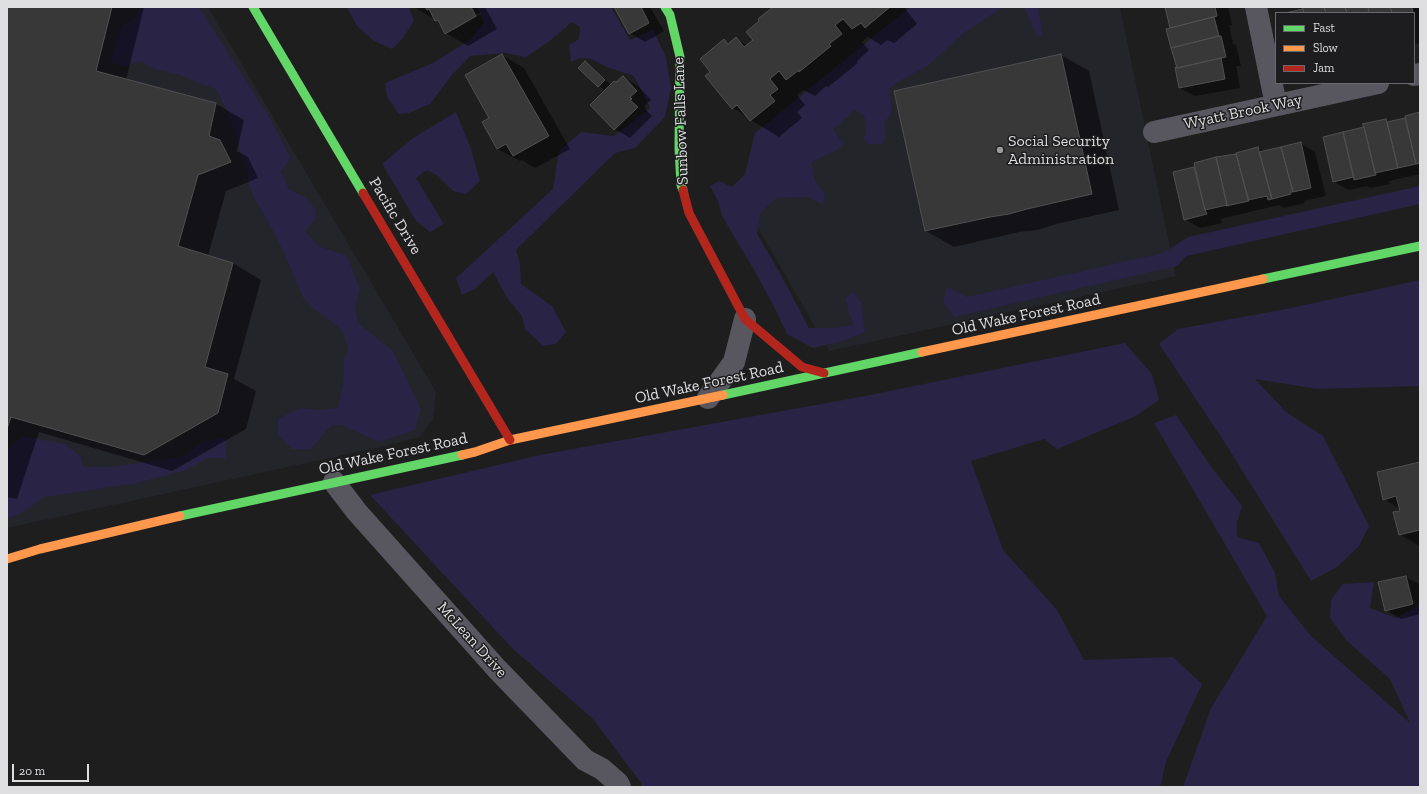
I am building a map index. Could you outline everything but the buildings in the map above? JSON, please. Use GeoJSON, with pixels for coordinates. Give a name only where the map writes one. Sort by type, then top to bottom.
{"type":"FeatureCollection","features":[{"type":"Feature","properties":{"kind":"street","name":"Pacific Drive"},"geometry":{"type":"LineString","coordinates":[[254,7],[510,440]]}},
{"type":"Feature","properties":{"kind":"street","name":"Sunbow Falls Lane"},"geometry":{"type":"LineString","coordinates":[[665,7],[670,15],[680,57],[679,148],[681,185],[689,213],[746,319],[802,367],[825,373]]}},
{"type":"Feature","properties":{"kind":"street"},"geometry":{"type":"LineString","coordinates":[[1256,7],[1276,105]]}},
{"type":"Feature","properties":{"kind":"street","name":"Wyatt Brook Way"},"geometry":{"type":"LineString","coordinates":[[1154,132],[1373,84]]}},
{"type":"Feature","properties":{"kind":"street","name":"Old Wake Forest Road"},"geometry":{"type":"LineString","coordinates":[[7,559],[40,549],[134,526],[475,452],[510,440],[1420,246]]}},
{"type":"Feature","properties":{"kind":"street"},"geometry":{"type":"LineString","coordinates":[[708,398],[734,362],[746,319]]}},
{"type":"Feature","properties":{"kind":"street","name":"McLean Drive"},"geometry":{"type":"LineString","coordinates":[[334,482],[357,512],[497,669],[585,760],[602,769],[618,783],[620,787]]}},
{"type":"Feature","properties":{"kind":"shaded area"},"geometry":{"type":"Polygon","coordinates":[[[7,7],[208,7],[436,392],[433,418],[420,437],[7,528],[7,7]]]}},
{"type":"Feature","properties":{"kind":"shaded area"},"geometry":{"type":"Polygon","coordinates":[[[140,7],[199,7],[274,125],[290,158],[281,172],[289,189],[306,198],[316,210],[315,220],[305,231],[318,246],[347,256],[360,289],[355,307],[358,323],[393,351],[421,409],[415,430],[380,442],[343,425],[332,425],[311,449],[292,449],[278,435],[278,419],[300,408],[316,410],[338,408],[343,382],[344,360],[348,350],[344,333],[331,321],[314,309],[303,298],[286,257],[252,194],[240,149],[227,112],[217,90],[177,74],[154,69],[140,61],[127,66],[109,62],[122,25],[135,18],[140,7]]]}},
{"type":"Feature","properties":{"kind":"shaded area"},"geometry":{"type":"Polygon","coordinates":[[[347,7],[409,7],[414,21],[403,38],[392,49],[374,41],[357,26],[347,7]]]}},
{"type":"Feature","properties":{"kind":"shaded area"},"geometry":{"type":"Polygon","coordinates":[[[477,7],[611,7],[630,40],[653,30],[666,57],[671,88],[665,117],[635,148],[615,153],[516,250],[520,265],[521,284],[552,306],[566,332],[556,344],[543,346],[525,329],[522,316],[507,298],[493,272],[475,289],[462,295],[456,278],[553,189],[559,151],[581,132],[614,136],[650,108],[634,76],[607,67],[591,59],[580,58],[571,62],[569,45],[579,39],[580,27],[572,22],[551,40],[526,57],[505,53],[470,56],[451,76],[430,104],[409,113],[399,114],[387,97],[385,83],[433,63],[470,40],[484,22],[477,7]]]}},
{"type":"Feature","properties":{"kind":"shaded area"},"geometry":{"type":"Polygon","coordinates":[[[910,7],[1003,7],[964,33],[927,66],[898,82],[889,89],[892,111],[884,124],[886,137],[882,144],[868,144],[864,139],[866,126],[864,116],[855,110],[833,130],[844,144],[837,150],[811,162],[815,181],[825,194],[823,205],[811,198],[777,198],[761,212],[757,234],[780,273],[809,328],[833,328],[853,325],[845,299],[853,291],[861,303],[865,332],[843,341],[813,348],[787,334],[757,275],[722,216],[718,201],[710,186],[719,181],[732,187],[745,174],[755,133],[910,7]]]}},
{"type":"Feature","properties":{"kind":"shaded area"},"geometry":{"type":"Polygon","coordinates":[[[965,7],[1120,7],[1176,276],[829,351],[738,193],[965,7]]]}},
{"type":"Feature","properties":{"kind":"shaded area"},"geometry":{"type":"Polygon","coordinates":[[[1024,7],[1038,7],[1043,36],[1037,36],[1024,7]]]}},
{"type":"Feature","properties":{"kind":"shaded area"},"geometry":{"type":"Polygon","coordinates":[[[456,112],[470,146],[480,181],[466,194],[453,191],[438,176],[427,170],[416,178],[444,224],[430,232],[416,221],[382,164],[413,138],[456,112]]]}},
{"type":"Feature","properties":{"kind":"shaded area"},"geometry":{"type":"Polygon","coordinates":[[[1420,186],[1420,204],[1186,256],[1177,266],[954,317],[943,302],[947,287],[967,297],[1163,253],[1188,237],[1420,186]]]}},
{"type":"Feature","properties":{"kind":"shaded area"},"geometry":{"type":"Polygon","coordinates":[[[1420,280],[1420,386],[1318,389],[1255,379],[1286,412],[1323,436],[1369,526],[1359,546],[1337,567],[1311,581],[1225,443],[1159,344],[1178,329],[1291,308],[1420,280]]]}},
{"type":"Feature","properties":{"kind":"shaded area"},"geometry":{"type":"Polygon","coordinates":[[[1125,343],[1152,374],[1159,400],[1136,416],[1057,449],[1044,439],[971,461],[1003,550],[1057,610],[1084,660],[1173,657],[1202,684],[1166,762],[1160,787],[642,787],[641,783],[593,719],[512,648],[370,495],[540,455],[865,396],[1125,343]]]}},
{"type":"Feature","properties":{"kind":"shaded area"},"geometry":{"type":"Polygon","coordinates":[[[1176,415],[1212,468],[1242,506],[1237,523],[1237,537],[1259,543],[1275,573],[1279,596],[1311,636],[1410,723],[1390,679],[1347,641],[1330,618],[1331,600],[1343,584],[1374,582],[1370,608],[1396,618],[1417,606],[1420,597],[1420,787],[1183,787],[1211,708],[1267,616],[1154,423],[1176,415]]]}},
{"type":"Feature","properties":{"kind":"shaded area"},"geometry":{"type":"Polygon","coordinates":[[[22,436],[65,444],[81,457],[83,467],[111,467],[183,457],[199,444],[216,438],[226,438],[226,458],[207,458],[186,470],[137,483],[45,497],[18,515],[7,518],[7,460],[9,448],[22,436]]]}},
{"type":"Feature","properties":{"kind":"traffic: fast"},"geometry":{"type":"LineString","coordinates":[[253,7],[363,193]]}},
{"type":"Feature","properties":{"kind":"traffic: fast"},"geometry":{"type":"LineString","coordinates":[[665,7],[670,15],[680,57],[679,148],[681,185],[683,190]]}},
{"type":"Feature","properties":{"kind":"traffic: fast"},"geometry":{"type":"LineString","coordinates":[[1263,279],[1420,246]]}},
{"type":"Feature","properties":{"kind":"traffic: fast"},"geometry":{"type":"LineString","coordinates":[[723,395],[922,352]]}},
{"type":"Feature","properties":{"kind":"traffic: fast"},"geometry":{"type":"LineString","coordinates":[[180,516],[462,455]]}},
{"type":"Feature","properties":{"kind":"traffic: slow"},"geometry":{"type":"LineString","coordinates":[[922,352],[1263,279]]}},
{"type":"Feature","properties":{"kind":"traffic: slow"},"geometry":{"type":"LineString","coordinates":[[462,455],[510,440],[723,395]]}},
{"type":"Feature","properties":{"kind":"traffic: slow"},"geometry":{"type":"LineString","coordinates":[[7,559],[40,549],[180,516]]}},
{"type":"Feature","properties":{"kind":"traffic: jam"},"geometry":{"type":"LineString","coordinates":[[683,190],[689,213],[745,319],[802,367],[824,373]]}},
{"type":"Feature","properties":{"kind":"traffic: jam"},"geometry":{"type":"LineString","coordinates":[[363,193],[510,440]]}},
{"type":"Feature","properties":{"kind":"place","name":"Social Security Administration"},"geometry":{"type":"Point","coordinates":[1000,150]}}]}
